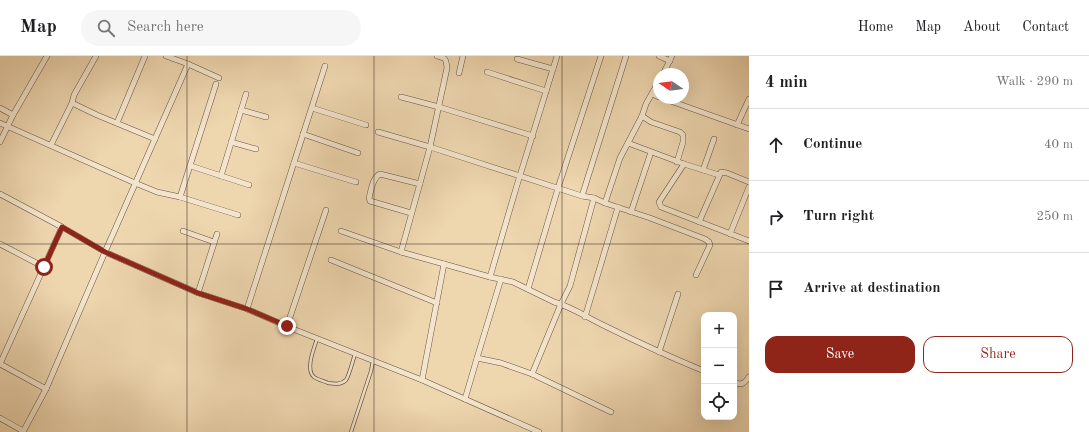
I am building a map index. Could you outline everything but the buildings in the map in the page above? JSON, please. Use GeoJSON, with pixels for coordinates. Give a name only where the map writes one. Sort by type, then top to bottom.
{"type":"FeatureCollection","features":[{"type":"Feature","properties":{"kind":"street"},"geometry":{"type":"LineString","coordinates":[[0,142],[13,115],[48,56]]}},
{"type":"Feature","properties":{"kind":"street"},"geometry":{"type":"LineString","coordinates":[[52,145],[72,103],[74,95],[96,56]]}},
{"type":"Feature","properties":{"kind":"street"},"geometry":{"type":"LineString","coordinates":[[117,123],[145,56]]}},
{"type":"Feature","properties":{"kind":"street"},"geometry":{"type":"LineString","coordinates":[[166,56],[219,78]]}},
{"type":"Feature","properties":{"kind":"street"},"geometry":{"type":"LineString","coordinates":[[401,252],[430,147],[439,107],[446,60],[437,56]]}},
{"type":"Feature","properties":{"kind":"street"},"geometry":{"type":"LineString","coordinates":[[459,73],[463,56]]}},
{"type":"Feature","properties":{"kind":"street"},"geometry":{"type":"LineString","coordinates":[[490,277],[557,56]]}},
{"type":"Feature","properties":{"kind":"street"},"geometry":{"type":"LineString","coordinates":[[528,289],[558,188],[601,56]]}},
{"type":"Feature","properties":{"kind":"street"},"geometry":{"type":"LineString","coordinates":[[582,196],[626,56]]}},
{"type":"Feature","properties":{"kind":"street"},"geometry":{"type":"LineString","coordinates":[[659,56],[671,58],[666,68]]}},
{"type":"Feature","properties":{"kind":"street"},"geometry":{"type":"LineString","coordinates":[[517,59],[553,69]]}},
{"type":"Feature","properties":{"kind":"street"},"geometry":{"type":"LineString","coordinates":[[0,418],[24,432],[46,389],[188,64]]}},
{"type":"Feature","properties":{"kind":"street"},"geometry":{"type":"LineString","coordinates":[[247,309],[325,66]]}},
{"type":"Feature","properties":{"kind":"street"},"geometry":{"type":"LineString","coordinates":[[487,72],[546,91]]}},
{"type":"Feature","properties":{"kind":"street"},"geometry":{"type":"LineString","coordinates":[[180,197],[216,84]]}},
{"type":"Feature","properties":{"kind":"street"},"geometry":{"type":"LineString","coordinates":[[221,176],[246,94]]}},
{"type":"Feature","properties":{"kind":"street"},"geometry":{"type":"LineString","coordinates":[[605,203],[620,158],[652,94]]}},
{"type":"Feature","properties":{"kind":"street"},"geometry":{"type":"LineString","coordinates":[[401,97],[533,136]]}},
{"type":"Feature","properties":{"kind":"street"},"geometry":{"type":"LineString","coordinates":[[737,125],[749,99]]}},
{"type":"Feature","properties":{"kind":"street"},"geometry":{"type":"LineString","coordinates":[[72,103],[155,139]]}},
{"type":"Feature","properties":{"kind":"street"},"geometry":{"type":"LineString","coordinates":[[679,104],[749,129]]}},
{"type":"Feature","properties":{"kind":"street"},"geometry":{"type":"LineString","coordinates":[[0,108],[13,115]]}},
{"type":"Feature","properties":{"kind":"street"},"geometry":{"type":"LineString","coordinates":[[312,108],[366,125]]}},
{"type":"Feature","properties":{"kind":"street"},"geometry":{"type":"LineString","coordinates":[[241,110],[266,117]]}},
{"type":"Feature","properties":{"kind":"street"},"geometry":{"type":"LineString","coordinates":[[642,116],[651,122],[680,132],[683,135],[683,142],[677,162]]}},
{"type":"Feature","properties":{"kind":"street"},"geometry":{"type":"LineString","coordinates":[[0,123],[157,192],[180,197],[238,215]]}},
{"type":"Feature","properties":{"kind":"street"},"geometry":{"type":"LineString","coordinates":[[378,132],[430,147],[582,196],[594,198],[650,218],[709,242],[710,245],[696,275]]}},
{"type":"Feature","properties":{"kind":"street"},"geometry":{"type":"LineString","coordinates":[[303,134],[358,153]]}},
{"type":"Feature","properties":{"kind":"street"},"geometry":{"type":"LineString","coordinates":[[703,170],[714,139]]}},
{"type":"Feature","properties":{"kind":"street"},"geometry":{"type":"LineString","coordinates":[[231,142],[256,149]]}},
{"type":"Feature","properties":{"kind":"street"},"geometry":{"type":"LineString","coordinates":[[628,143],[677,162],[719,175]]}},
{"type":"Feature","properties":{"kind":"street"},"geometry":{"type":"LineString","coordinates":[[631,212],[651,152]]}},
{"type":"Feature","properties":{"kind":"street"},"geometry":{"type":"LineString","coordinates":[[294,163],[356,182]]}},
{"type":"Feature","properties":{"kind":"street"},"geometry":{"type":"LineString","coordinates":[[684,164],[659,202],[659,205],[749,241]]}},
{"type":"Feature","properties":{"kind":"street"},"geometry":{"type":"LineString","coordinates":[[191,166],[249,185]]}},
{"type":"Feature","properties":{"kind":"street"},"geometry":{"type":"LineString","coordinates":[[699,222],[721,172],[749,182]]}},
{"type":"Feature","properties":{"kind":"street"},"geometry":{"type":"LineString","coordinates":[[411,213],[372,202],[369,198],[376,176],[380,174],[420,184]]}},
{"type":"Feature","properties":{"kind":"street"},"geometry":{"type":"LineString","coordinates":[[730,234],[749,187]]}},
{"type":"Feature","properties":{"kind":"street"},"geometry":{"type":"LineString","coordinates":[[0,194],[105,252],[198,293],[247,309],[422,380],[538,432]]}},
{"type":"Feature","properties":{"kind":"street"},"geometry":{"type":"LineString","coordinates":[[532,374],[570,286],[594,198]]}},
{"type":"Feature","properties":{"kind":"street"},"geometry":{"type":"LineString","coordinates":[[585,317],[618,207]]}},
{"type":"Feature","properties":{"kind":"street"},"geometry":{"type":"LineString","coordinates":[[287,326],[326,210]]}},
{"type":"Feature","properties":{"kind":"street"},"geometry":{"type":"LineString","coordinates":[[46,389],[0,364],[62,227]]}},
{"type":"Feature","properties":{"kind":"street"},"geometry":{"type":"LineString","coordinates":[[183,231],[214,242]]}},
{"type":"Feature","properties":{"kind":"street"},"geometry":{"type":"LineString","coordinates":[[341,231],[401,252],[513,282],[660,352],[701,370]]}},
{"type":"Feature","properties":{"kind":"street"},"geometry":{"type":"LineString","coordinates":[[198,293],[217,234]]}},
{"type":"Feature","properties":{"kind":"street"},"geometry":{"type":"LineString","coordinates":[[0,246],[44,267]]}},
{"type":"Feature","properties":{"kind":"street"},"geometry":{"type":"LineString","coordinates":[[330,260],[437,303]]}},
{"type":"Feature","properties":{"kind":"street"},"geometry":{"type":"LineString","coordinates":[[422,380],[444,264]]}},
{"type":"Feature","properties":{"kind":"street"},"geometry":{"type":"LineString","coordinates":[[465,399],[501,279]]}},
{"type":"Feature","properties":{"kind":"street"},"geometry":{"type":"LineString","coordinates":[[660,352],[678,294]]}},
{"type":"Feature","properties":{"kind":"street"},"geometry":{"type":"LineString","coordinates":[[477,358],[501,363],[532,374],[610,412]]}},
{"type":"Feature","properties":{"kind":"street"},"geometry":{"type":"LineString","coordinates":[[737,384],[743,384],[749,377]]}},
{"type":"Feature","properties":{"kind":"lane"},"geometry":{"type":"LineString","coordinates":[[317,338],[310,363],[310,371],[313,377],[320,380],[334,384],[339,384],[345,380],[349,374],[355,354]]}},
{"type":"Feature","properties":{"kind":"lane"},"geometry":{"type":"LineString","coordinates":[[351,432],[373,361]]}},
{"type":"Feature","properties":{"kind":"route"},"geometry":{"type":"LineString","coordinates":[[44,267],[62,227],[105,252],[198,293],[247,309],[287,326]]}}]}
